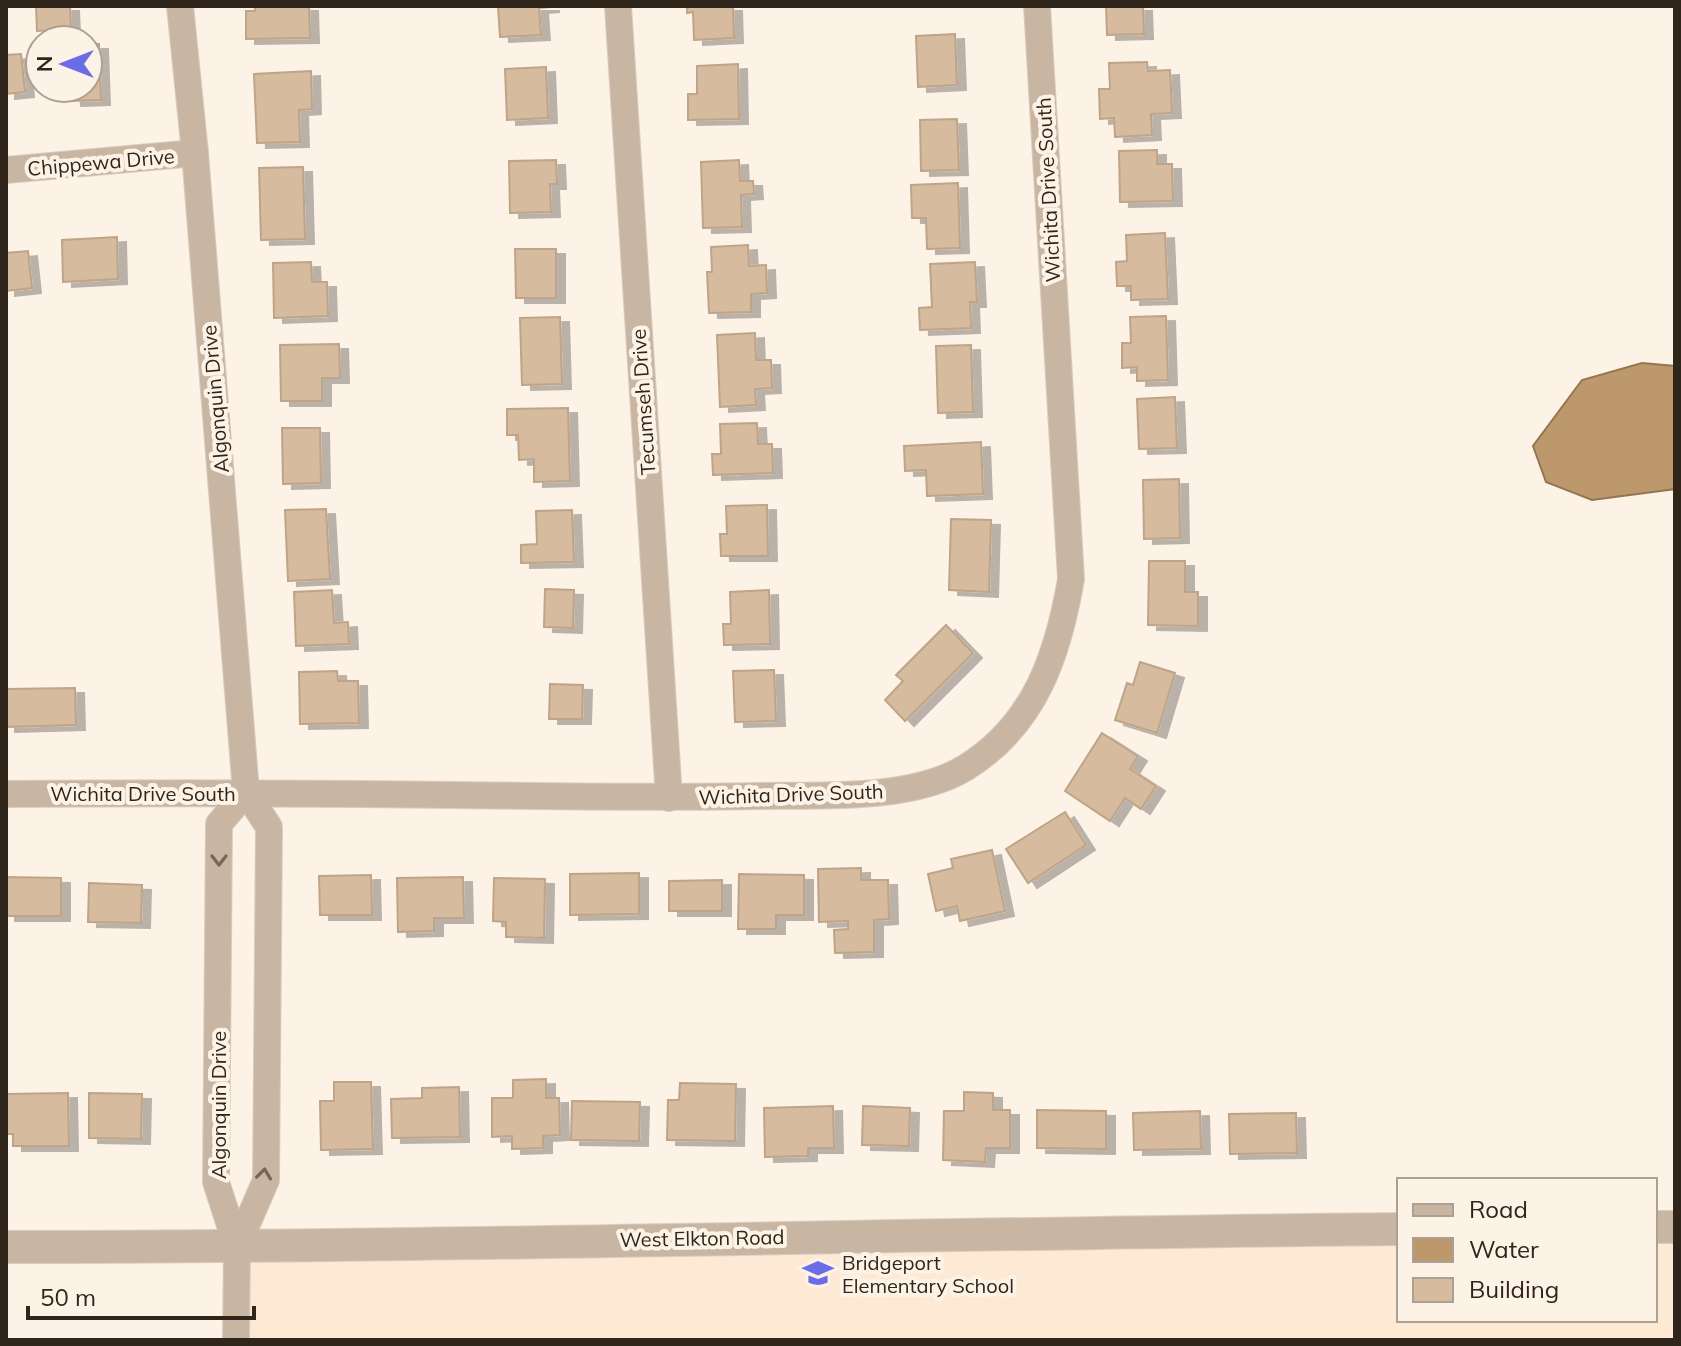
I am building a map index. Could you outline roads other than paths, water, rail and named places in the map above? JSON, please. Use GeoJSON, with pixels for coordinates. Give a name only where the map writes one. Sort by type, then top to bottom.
{"type":"FeatureCollection","features":[{"type":"Feature","properties":{"kind":"street","name":"Algonquin Drive"},"geometry":{"type":"LineString","coordinates":[[180,6],[195,153],[246,792],[269,827],[266,1180],[237,1247]]}},
{"type":"Feature","properties":{"kind":"street","name":"Tecumseh Drive"},"geometry":{"type":"LineString","coordinates":[[618,6],[669,798]]}},
{"type":"Feature","properties":{"kind":"street","name":"Wichita Drive South"},"geometry":{"type":"LineString","coordinates":[[6,794],[246,792],[669,798],[852,794],[913,788],[964,768],[1007,733],[1041,687],[1062,630],[1071,579],[1037,6]]}},
{"type":"Feature","properties":{"kind":"street","name":"Chippewa Drive"},"geometry":{"type":"LineString","coordinates":[[6,170],[195,153]]}},
{"type":"Feature","properties":{"kind":"street","name":"Algonquin Drive"},"geometry":{"type":"LineString","coordinates":[[237,1247],[216,1182],[219,824],[246,792]]}},
{"type":"Feature","properties":{"kind":"street","name":"West Elkton Road"},"geometry":{"type":"LineString","coordinates":[[6,1247],[237,1247],[952,1233],[1397,1229]]}},
{"type":"Feature","properties":{"kind":"street"},"geometry":{"type":"LineString","coordinates":[[236,1340],[237,1247]]}},
{"type":"Feature","properties":{"kind":"water"},"geometry":{"type":"Polygon","coordinates":[[[1642,363],[1675,366],[1675,489],[1592,500],[1546,482],[1533,446],[1582,380],[1642,363]]]}},
{"type":"Feature","properties":{"kind":"place","name":"Bridgeport Elementary School"},"geometry":{"type":"Point","coordinates":[818,1273]}}]}
